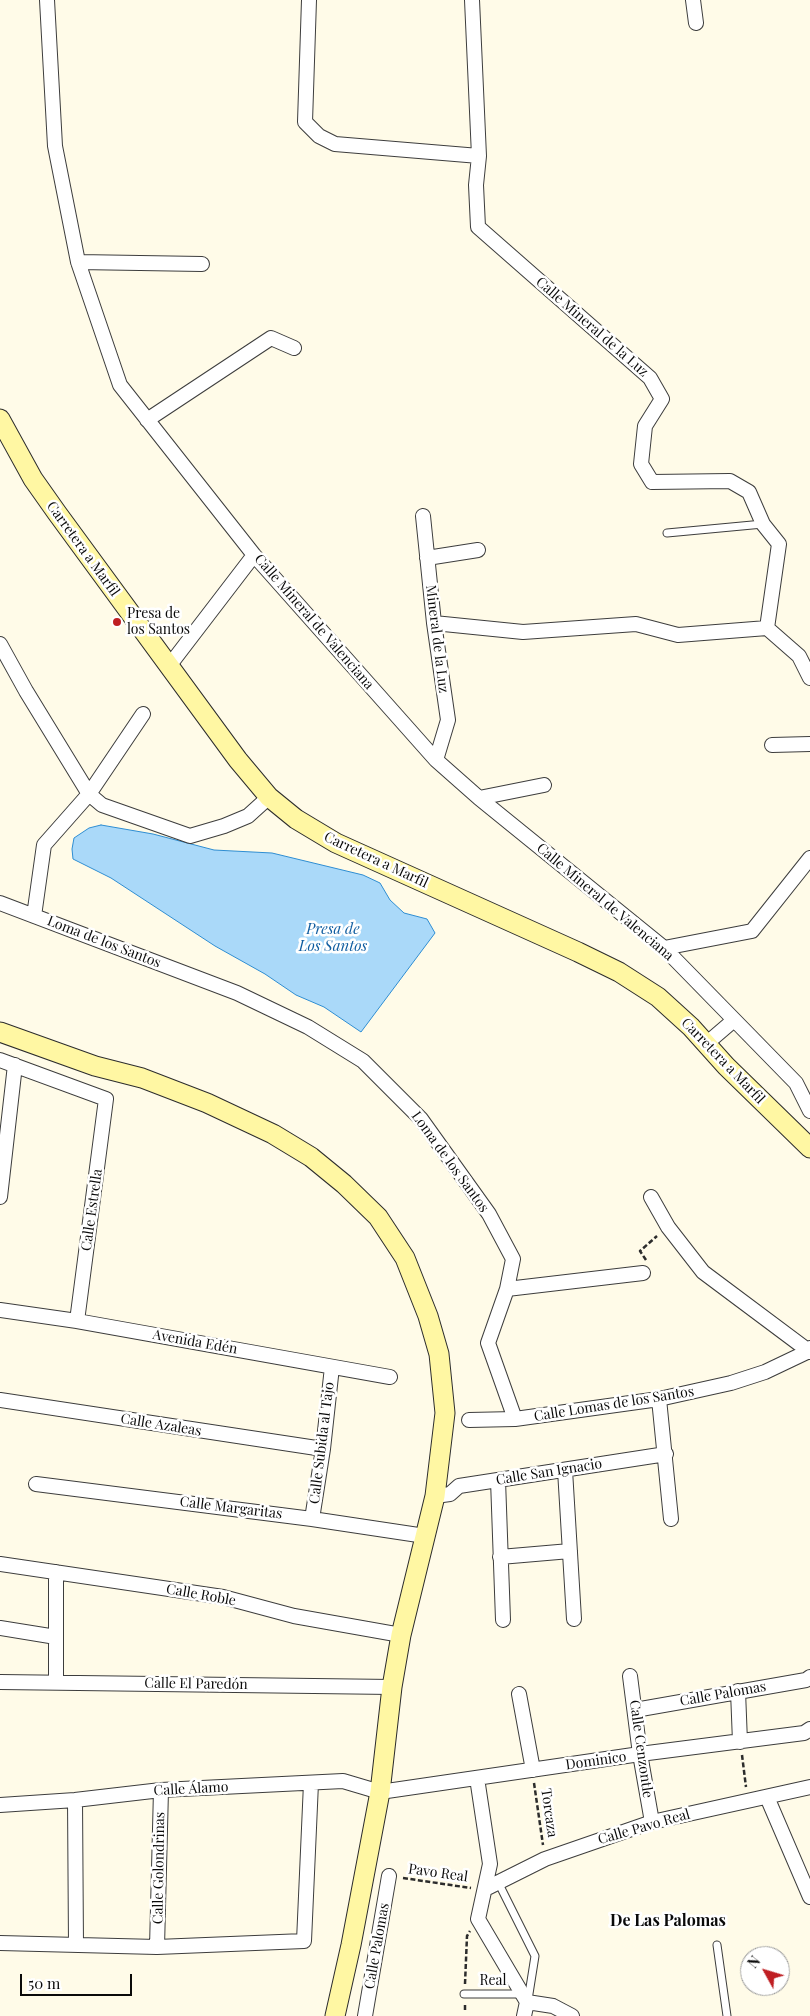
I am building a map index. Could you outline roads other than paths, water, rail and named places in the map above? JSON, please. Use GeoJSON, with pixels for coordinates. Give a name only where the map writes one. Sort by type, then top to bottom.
{"type":"FeatureCollection","features":[{"type":"Feature","properties":{"kind":"street","name":"Calle Mineral de Valenciana"},"geometry":{"type":"LineString","coordinates":[[47,0],[55,146],[78,262],[120,386],[254,555],[436,760],[479,798],[664,948],[796,1083],[810,1111]]}},
{"type":"Feature","properties":{"kind":"street"},"geometry":{"type":"LineString","coordinates":[[309,0],[305,122],[319,136],[335,144],[479,156]]}},
{"type":"Feature","properties":{"kind":"street","name":"Calle Mineral de la Luz"},"geometry":{"type":"LineString","coordinates":[[472,0],[479,156],[476,185],[478,227],[650,378],[662,399],[645,426],[641,464],[652,482],[730,481],[749,492],[763,524],[779,544],[767,628]]}},
{"type":"Feature","properties":{"kind":"street"},"geometry":{"type":"LineString","coordinates":[[693,0],[696,23]]}},
{"type":"Feature","properties":{"kind":"street"},"geometry":{"type":"LineString","coordinates":[[78,262],[202,264]]}},
{"type":"Feature","properties":{"kind":"street"},"geometry":{"type":"LineString","coordinates":[[147,420],[271,338],[294,348]]}},
{"type":"Feature","properties":{"kind":"street","name":"Carretera a Marfil"},"geometry":{"type":"LineString","coordinates":[[0,419],[33,479],[56,513],[238,760],[270,798],[296,819],[336,843],[619,972],[658,997],[810,1148]]}},
{"type":"Feature","properties":{"kind":"street","name":"Mineral de la Luz"},"geometry":{"type":"LineString","coordinates":[[423,516],[434,623],[448,720],[436,760]]}},
{"type":"Feature","properties":{"kind":"street"},"geometry":{"type":"LineString","coordinates":[[428,558],[478,550]]}},
{"type":"Feature","properties":{"kind":"street"},"geometry":{"type":"LineString","coordinates":[[169,666],[254,555]]}},
{"type":"Feature","properties":{"kind":"street"},"geometry":{"type":"LineString","coordinates":[[434,623],[523,632],[636,624],[678,635],[767,628],[799,656],[810,678]]}},
{"type":"Feature","properties":{"kind":"street"},"geometry":{"type":"LineString","coordinates":[[0,644],[26,692],[89,794],[102,805],[190,836],[224,826],[248,816],[270,798]]}},
{"type":"Feature","properties":{"kind":"street","name":"Loma de los Santos"},"geometry":{"type":"LineString","coordinates":[[34,916],[44,846],[89,794],[143,714]]}},
{"type":"Feature","properties":{"kind":"street"},"geometry":{"type":"LineString","coordinates":[[772,745],[810,744]]}},
{"type":"Feature","properties":{"kind":"street"},"geometry":{"type":"LineString","coordinates":[[479,798],[544,785]]}},
{"type":"Feature","properties":{"kind":"street"},"geometry":{"type":"LineString","coordinates":[[664,948],[752,931],[810,858]]}},
{"type":"Feature","properties":{"kind":"street","name":"Loma de los Santos"},"geometry":{"type":"LineString","coordinates":[[0,903],[237,993],[308,1027],[363,1061],[421,1119],[488,1214],[512,1259],[507,1289],[488,1343],[515,1419]]}},
{"type":"Feature","properties":{"kind":"street"},"geometry":{"type":"LineString","coordinates":[[706,1044],[734,1020]]}},
{"type":"Feature","properties":{"kind":"street"},"geometry":{"type":"LineString","coordinates":[[0,1032],[95,1066],[142,1078],[198,1099],[272,1134],[311,1157],[344,1184],[378,1217],[405,1258],[428,1316],[439,1354],[445,1413],[434,1496],[401,1635],[392,1687],[380,1792],[352,1945],[335,2016]]}},
{"type":"Feature","properties":{"kind":"street"},"geometry":{"type":"LineString","coordinates":[[0,1060],[14,1065],[0,1197]]}},
{"type":"Feature","properties":{"kind":"street","name":"Calle Estrella"},"geometry":{"type":"LineString","coordinates":[[14,1065],[106,1099],[76,1321]]}},
{"type":"Feature","properties":{"kind":"street"},"geometry":{"type":"LineString","coordinates":[[796,1083],[810,1081]]}},
{"type":"Feature","properties":{"kind":"street"},"geometry":{"type":"LineString","coordinates":[[651,1197],[668,1227],[704,1272],[810,1350]]}},
{"type":"Feature","properties":{"kind":"street"},"geometry":{"type":"LineString","coordinates":[[507,1289],[643,1273]]}},
{"type":"Feature","properties":{"kind":"street","name":"Avenida Edén"},"geometry":{"type":"LineString","coordinates":[[0,1310],[76,1321],[390,1377]]}},
{"type":"Feature","properties":{"kind":"street","name":"Calle Lomas de los Santos"},"geometry":{"type":"LineString","coordinates":[[469,1420],[515,1419],[659,1399],[731,1383],[765,1372],[810,1350]]}},
{"type":"Feature","properties":{"kind":"street","name":"Calle Subida al Tajo"},"geometry":{"type":"LineString","coordinates":[[312,1519],[323,1449],[332,1367]]}},
{"type":"Feature","properties":{"kind":"street"},"geometry":{"type":"LineString","coordinates":[[659,1399],[671,1519]]}},
{"type":"Feature","properties":{"kind":"street","name":"Calle Azaleas"},"geometry":{"type":"LineString","coordinates":[[0,1400],[323,1449]]}},
{"type":"Feature","properties":{"kind":"street","name":"Calle San Ignacio"},"geometry":{"type":"LineString","coordinates":[[434,1496],[450,1494],[460,1486],[666,1454]]}},
{"type":"Feature","properties":{"kind":"street"},"geometry":{"type":"LineString","coordinates":[[565,1470],[574,1619]]}},
{"type":"Feature","properties":{"kind":"street"},"geometry":{"type":"LineString","coordinates":[[498,1480],[503,1620]]}},
{"type":"Feature","properties":{"kind":"street","name":"Calle Margaritas"},"geometry":{"type":"LineString","coordinates":[[36,1484],[312,1519],[425,1536]]}},
{"type":"Feature","properties":{"kind":"street"},"geometry":{"type":"LineString","coordinates":[[500,1557],[570,1551]]}},
{"type":"Feature","properties":{"kind":"street","name":"Calle Roble"},"geometry":{"type":"LineString","coordinates":[[0,1564],[223,1597],[294,1616],[401,1635]]}},
{"type":"Feature","properties":{"kind":"street"},"geometry":{"type":"LineString","coordinates":[[56,1572],[56,1682]]}},
{"type":"Feature","properties":{"kind":"street"},"geometry":{"type":"LineString","coordinates":[[0,1628],[56,1637]]}},
{"type":"Feature","properties":{"kind":"street","name":"Calle Cenzontle"},"geometry":{"type":"LineString","coordinates":[[630,1676],[640,1754],[652,1822]]}},
{"type":"Feature","properties":{"kind":"street","name":"Calle Palomas"},"geometry":{"type":"LineString","coordinates":[[635,1710],[809,1680]]}},
{"type":"Feature","properties":{"kind":"street","name":"Calle El Paredón"},"geometry":{"type":"LineString","coordinates":[[0,1682],[392,1687]]}},
{"type":"Feature","properties":{"kind":"street"},"geometry":{"type":"LineString","coordinates":[[738,1691],[740,1742]]}},
{"type":"Feature","properties":{"kind":"street"},"geometry":{"type":"LineString","coordinates":[[519,1694],[533,1770]]}},
{"type":"Feature","properties":{"kind":"street","name":"Dominico"},"geometry":{"type":"LineString","coordinates":[[380,1792],[640,1754],[804,1733],[810,1729]]}},
{"type":"Feature","properties":{"kind":"street"},"geometry":{"type":"LineString","coordinates":[[476,1778],[490,1864],[478,1919],[524,1998],[524,2016]]}},
{"type":"Feature","properties":{"kind":"street","name":"Calle Álamo"},"geometry":{"type":"LineString","coordinates":[[0,1806],[161,1790],[343,1781],[380,1792]]}},
{"type":"Feature","properties":{"kind":"street"},"geometry":{"type":"LineString","coordinates":[[0,1943],[157,1947],[304,1941],[310,1783]]}},
{"type":"Feature","properties":{"kind":"street","name":"Calle Pavo Real"},"geometry":{"type":"LineString","coordinates":[[485,1889],[545,1859],[652,1822],[810,1787]]}},
{"type":"Feature","properties":{"kind":"street","name":"Calle Golondrinas"},"geometry":{"type":"LineString","coordinates":[[157,1947],[161,1790]]}},
{"type":"Feature","properties":{"kind":"street"},"geometry":{"type":"LineString","coordinates":[[767,1797],[810,1896]]}},
{"type":"Feature","properties":{"kind":"street"},"geometry":{"type":"LineString","coordinates":[[75,1800],[76,1945]]}},
{"type":"Feature","properties":{"kind":"street","name":"Calle Palomas"},"geometry":{"type":"LineString","coordinates":[[365,2016],[389,1876]]}},
{"type":"Feature","properties":{"kind":"street"},"geometry":{"type":"LineString","coordinates":[[524,1998],[553,2006],[572,2016]]}},
{"type":"Feature","properties":{"kind":"lane"},"geometry":{"type":"LineString","coordinates":[[666,533],[763,524]]}},
{"type":"Feature","properties":{"kind":"lane"},"geometry":{"type":"LineString","coordinates":[[498,1882],[535,1956],[524,1998]]}},
{"type":"Feature","properties":{"kind":"lane"},"geometry":{"type":"LineString","coordinates":[[717,1945],[727,2016]]}},
{"type":"Feature","properties":{"kind":"lane","name":"Real"},"geometry":{"type":"LineString","coordinates":[[464,1994],[524,1998]]}},
{"type":"Feature","properties":{"kind":"water","name":"Presa de Los Santos"},"geometry":{"type":"Polygon","coordinates":[[[101,825],[153,834],[214,850],[272,853],[363,875],[380,883],[390,900],[404,913],[427,919],[435,933],[361,1032],[324,1007],[296,995],[265,974],[215,946],[111,878],[73,859],[74,838],[89,828],[101,825]]]}},
{"type":"Feature","properties":{"kind":"place","name":"Presa de los Santos"},"geometry":{"type":"Point","coordinates":[117,622]}},
{"type":"Feature","properties":{"kind":"district","name":"De Las Palomas"},"geometry":{"type":"Point","coordinates":[668,1921]}}]}
